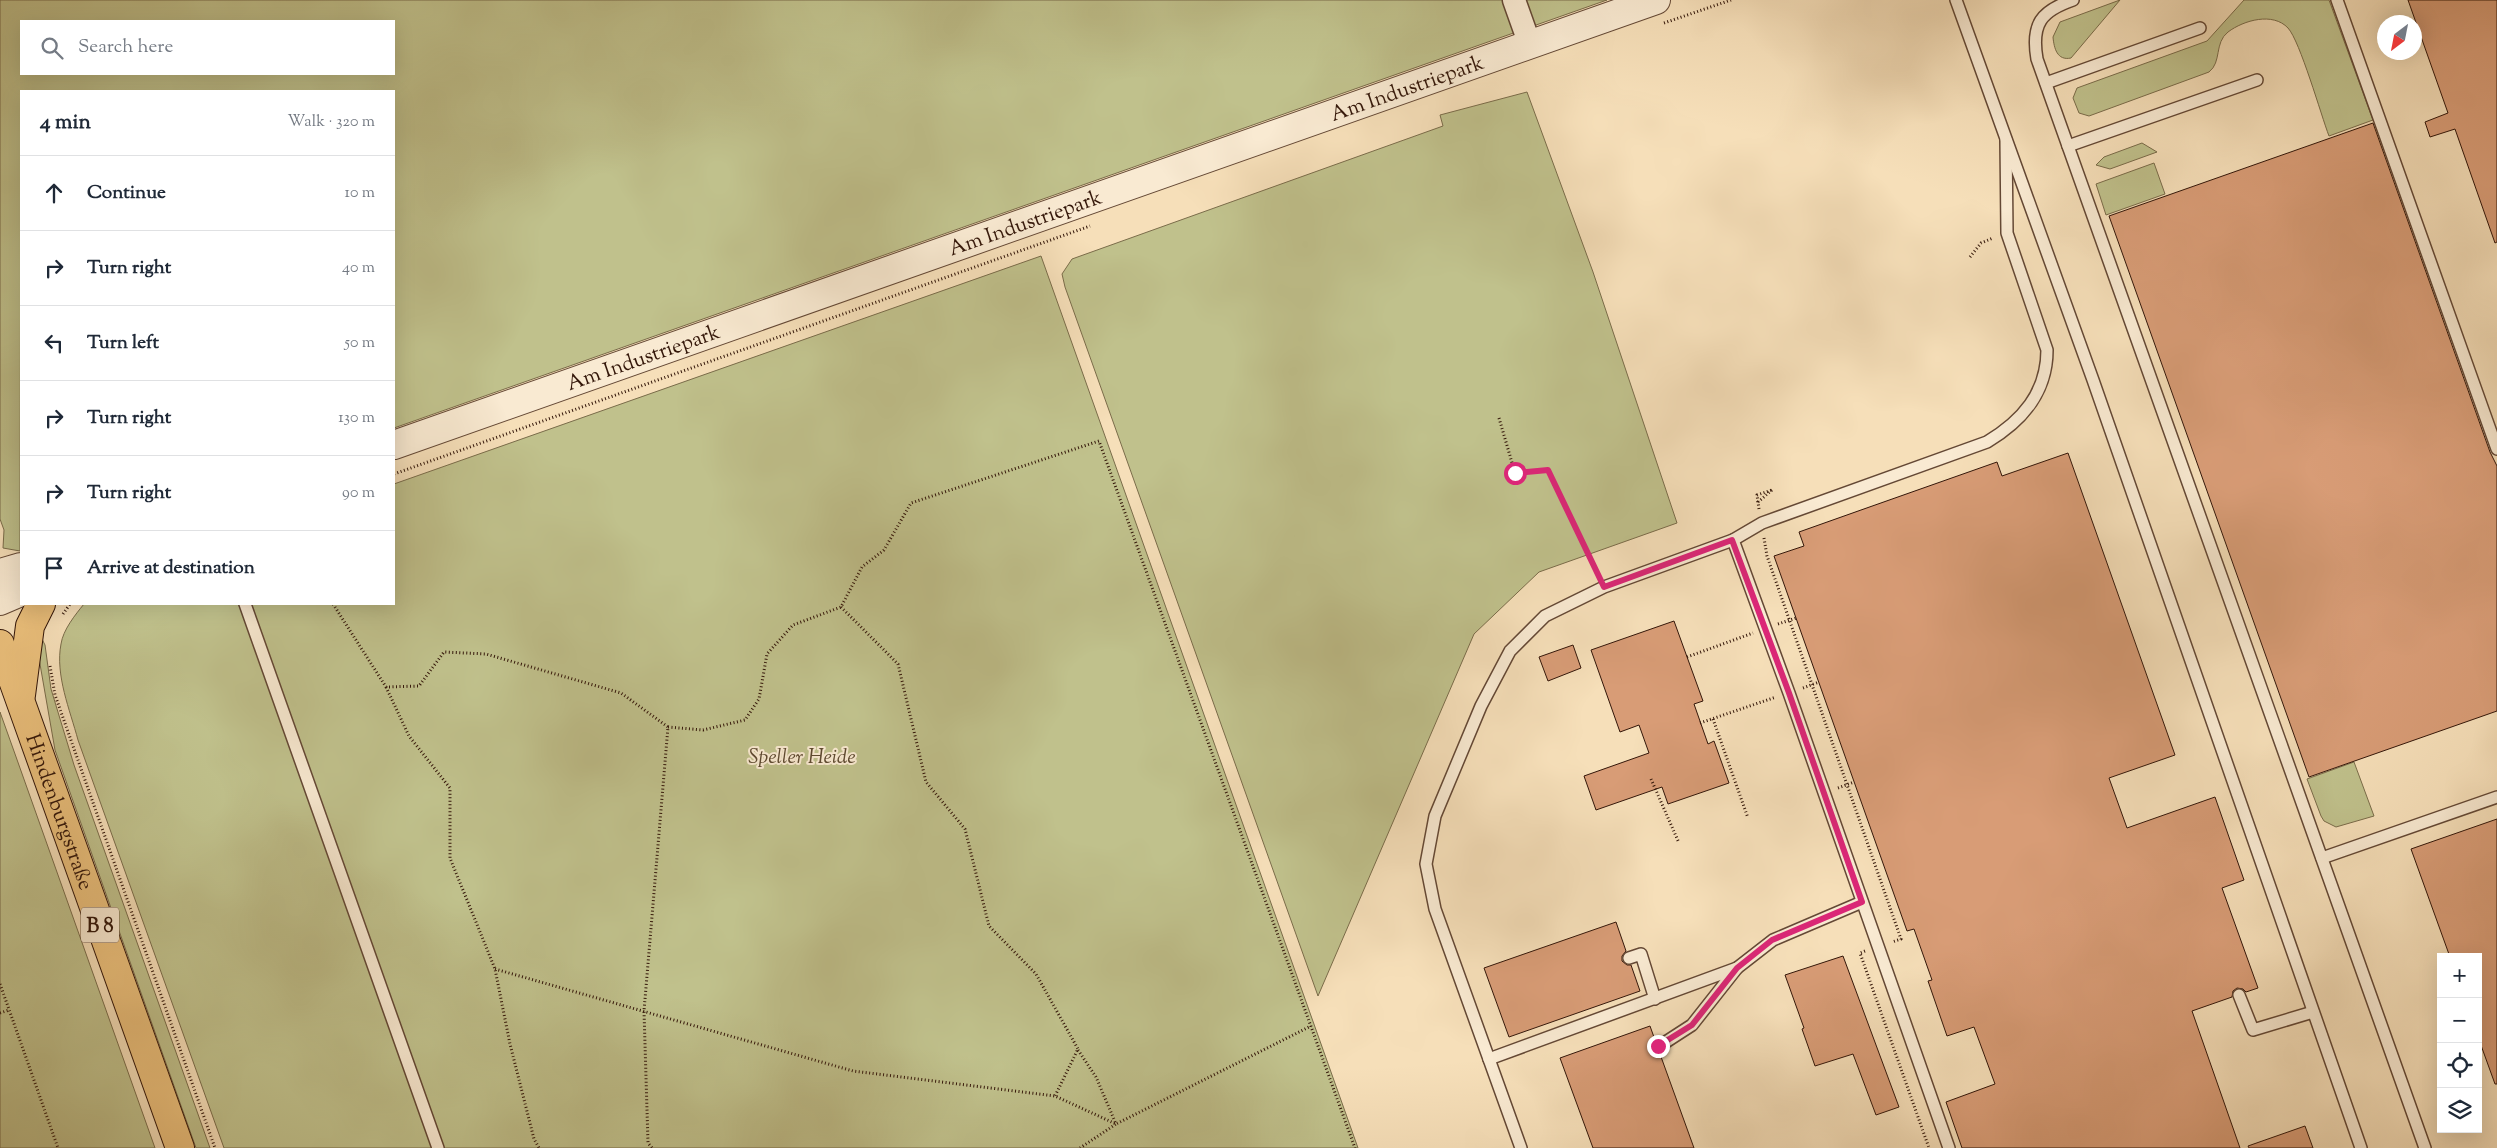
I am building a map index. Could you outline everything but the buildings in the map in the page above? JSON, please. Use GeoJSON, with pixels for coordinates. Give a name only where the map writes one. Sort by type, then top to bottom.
{"type":"FeatureCollection","features":[{"type":"Feature","properties":{"kind":"main road"},"geometry":{"type":"LineString","coordinates":[[20,701],[30,626],[51,612]]}},
{"type":"Feature","properties":{"kind":"main road","name":"Hindenburgstraße"},"geometry":{"type":"LineString","coordinates":[[0,644],[180,1148]]}},
{"type":"Feature","properties":{"kind":"street"},"geometry":{"type":"LineString","coordinates":[[1514,0],[1530,45]]}},
{"type":"Feature","properties":{"kind":"street","name":"Am Industriepark"},"geometry":{"type":"LineString","coordinates":[[395,445],[1530,45],[1657,13]]}},
{"type":"Feature","properties":{"kind":"street"},"geometry":{"type":"LineString","coordinates":[[0,572],[20,567]]}},
{"type":"Feature","properties":{"kind":"street"},"geometry":{"type":"LineString","coordinates":[[0,601],[20,592]]}},
{"type":"Feature","properties":{"kind":"lane"},"geometry":{"type":"LineString","coordinates":[[1956,0],[2094,380],[2361,1148]]}},
{"type":"Feature","properties":{"kind":"lane"},"geometry":{"type":"LineString","coordinates":[[2073,0],[2056,6],[2043,17],[2036,27],[2034,43],[2046,83],[2425,1148]]}},
{"type":"Feature","properties":{"kind":"lane"},"geometry":{"type":"LineString","coordinates":[[2337,0],[2497,450]]}},
{"type":"Feature","properties":{"kind":"lane"},"geometry":{"type":"LineString","coordinates":[[2046,83],[2200,28]]}},
{"type":"Feature","properties":{"kind":"lane"},"geometry":{"type":"LineString","coordinates":[[2068,146],[2257,80]]}},
{"type":"Feature","properties":{"kind":"lane"},"geometry":{"type":"LineString","coordinates":[[1521,1148],[1435,909],[1426,864],[1435,816],[1481,706],[1510,651],[1545,616],[1604,587],[1732,540],[1762,523],[1987,442],[2017,422],[2029,407],[2047,368],[2047,350],[2007,233],[2006,140]]}},
{"type":"Feature","properties":{"kind":"lane"},"geometry":{"type":"LineString","coordinates":[[1732,540],[1789,693],[1949,1148]]}},
{"type":"Feature","properties":{"kind":"lane"},"geometry":{"type":"LineString","coordinates":[[245,605],[438,1148]]}},
{"type":"Feature","properties":{"kind":"lane"},"geometry":{"type":"LineString","coordinates":[[2322,858],[2497,797]]}},
{"type":"Feature","properties":{"kind":"lane"},"geometry":{"type":"LineString","coordinates":[[1658,1046],[1692,1025],[1737,968],[1772,940],[1862,902]]}},
{"type":"Feature","properties":{"kind":"lane"},"geometry":{"type":"LineString","coordinates":[[1629,958],[1641,954],[1655,999]]}},
{"type":"Feature","properties":{"kind":"lane"},"geometry":{"type":"LineString","coordinates":[[1489,1059],[1737,968]]}},
{"type":"Feature","properties":{"kind":"lane"},"geometry":{"type":"LineString","coordinates":[[2239,995],[2253,1030],[2313,1012]]}},
{"type":"Feature","properties":{"kind":"path"},"geometry":{"type":"LineString","coordinates":[[1657,13],[1731,0]]}},
{"type":"Feature","properties":{"kind":"path"},"geometry":{"type":"LineString","coordinates":[[395,474],[1098,224]]}},
{"type":"Feature","properties":{"kind":"path"},"geometry":{"type":"LineString","coordinates":[[1499,418],[1515,473],[1548,470],[1604,587]]}},
{"type":"Feature","properties":{"kind":"path"},"geometry":{"type":"LineString","coordinates":[[386,687],[418,686],[444,652],[486,654],[622,694],[668,727],[703,730],[745,720],[759,699],[767,654],[794,625],[841,607],[862,567],[884,550],[911,503],[1099,441],[1355,1148]]}},
{"type":"Feature","properties":{"kind":"path"},"geometry":{"type":"LineString","coordinates":[[1758,502],[1756,495],[1772,490]]}},
{"type":"Feature","properties":{"kind":"path"},"geometry":{"type":"LineString","coordinates":[[51,612],[68,605]]}},
{"type":"Feature","properties":{"kind":"path"},"geometry":{"type":"LineString","coordinates":[[334,605],[386,687],[409,736],[450,788],[450,858],[495,969],[510,1044],[534,1139],[539,1148]]}},
{"type":"Feature","properties":{"kind":"path"},"geometry":{"type":"LineString","coordinates":[[841,607],[898,664],[926,782],[965,829],[989,926],[1036,974],[1096,1077],[1116,1124]]}},
{"type":"Feature","properties":{"kind":"path"},"geometry":{"type":"LineString","coordinates":[[1687,657],[1796,618]]}},
{"type":"Feature","properties":{"kind":"path"},"geometry":{"type":"LineString","coordinates":[[49,664],[55,695],[215,1148]]}},
{"type":"Feature","properties":{"kind":"path"},"geometry":{"type":"LineString","coordinates":[[1700,724],[1819,682]]}},
{"type":"Feature","properties":{"kind":"path"},"geometry":{"type":"LineString","coordinates":[[1713,719],[1748,818]]}},
{"type":"Feature","properties":{"kind":"path"},"geometry":{"type":"LineString","coordinates":[[652,1148],[648,1143],[644,1011],[668,727]]}},
{"type":"Feature","properties":{"kind":"path"},"geometry":{"type":"LineString","coordinates":[[1651,779],[1679,843]]}},
{"type":"Feature","properties":{"kind":"path"},"geometry":{"type":"LineString","coordinates":[[495,969],[853,1071],[1055,1096],[1116,1124]]}},
{"type":"Feature","properties":{"kind":"path"},"geometry":{"type":"LineString","coordinates":[[0,984],[58,1148]]}},
{"type":"Feature","properties":{"kind":"path"},"geometry":{"type":"LineString","coordinates":[[0,1013],[9,1010]]}},
{"type":"Feature","properties":{"kind":"path"},"geometry":{"type":"LineString","coordinates":[[1080,1148],[1116,1124],[1311,1026]]}},
{"type":"Feature","properties":{"kind":"path"},"geometry":{"type":"LineString","coordinates":[[1055,1096],[1078,1049]]}},
{"type":"Feature","properties":{"kind":"green space"},"geometry":{"type":"Polygon","coordinates":[[[0,0],[1607,0],[395,428],[395,90],[20,90],[20,551],[3,548],[4,530],[0,519],[0,0]]]}},
{"type":"Feature","properties":{"kind":"green space"},"geometry":{"type":"Polygon","coordinates":[[[2120,0],[2071,58],[2059,56],[2055,49],[2053,37],[2060,22],[2120,0]]]}},
{"type":"Feature","properties":{"kind":"green space"},"geometry":{"type":"Polygon","coordinates":[[[2244,0],[2329,0],[2373,120],[2329,136],[2304,62],[2293,36],[2282,23],[2267,19],[2250,21],[2228,32],[2221,41],[2215,63],[2209,72],[2089,116],[2079,113],[2073,98],[2077,88],[2207,41],[2244,0]]]}},
{"type":"Feature","properties":{"kind":"green space"},"geometry":{"type":"Polygon","coordinates":[[[1527,92],[1593,272],[1677,523],[1539,572],[1474,634],[1318,996],[1065,287],[1062,274],[1072,259],[1443,126],[1440,115],[1527,92]]]}},
{"type":"Feature","properties":{"kind":"green space"},"geometry":{"type":"Polygon","coordinates":[[[2142,143],[2157,152],[2110,169],[2096,165],[2104,157],[2142,143]]]}},
{"type":"Feature","properties":{"kind":"green space"},"geometry":{"type":"Polygon","coordinates":[[[2154,163],[2165,194],[2106,215],[2096,184],[2154,163]]]}},
{"type":"Feature","properties":{"kind":"green space","name":"Speller Heide"},"geometry":{"type":"Polygon","coordinates":[[[1041,256],[1358,1148],[443,1148],[250,605],[395,605],[395,484],[1041,256]]]}},
{"type":"Feature","properties":{"kind":"green space"},"geometry":{"type":"Polygon","coordinates":[[[83,605],[242,605],[435,1148],[224,1148],[78,740],[64,692],[60,668],[61,644],[73,618],[83,605]]]}},
{"type":"Feature","properties":{"kind":"green space"},"geometry":{"type":"Polygon","coordinates":[[[40,635],[45,645],[51,689],[74,765],[210,1148],[196,1148],[55,750],[37,647],[40,635]]]}},
{"type":"Feature","properties":{"kind":"green space"},"geometry":{"type":"Polygon","coordinates":[[[0,712],[15,754],[155,1148],[0,1148],[0,712]]]}},
{"type":"Feature","properties":{"kind":"green space"},"geometry":{"type":"Polygon","coordinates":[[[2354,762],[2374,816],[2336,827],[2324,821],[2307,779],[2354,762]]]}},
{"type":"Feature","properties":{"kind":"route"},"geometry":{"type":"LineString","coordinates":[[1515,473],[1548,470],[1604,587],[1732,540],[1789,693],[1862,902],[1772,940],[1737,968],[1692,1025],[1658,1046]]}}]}
